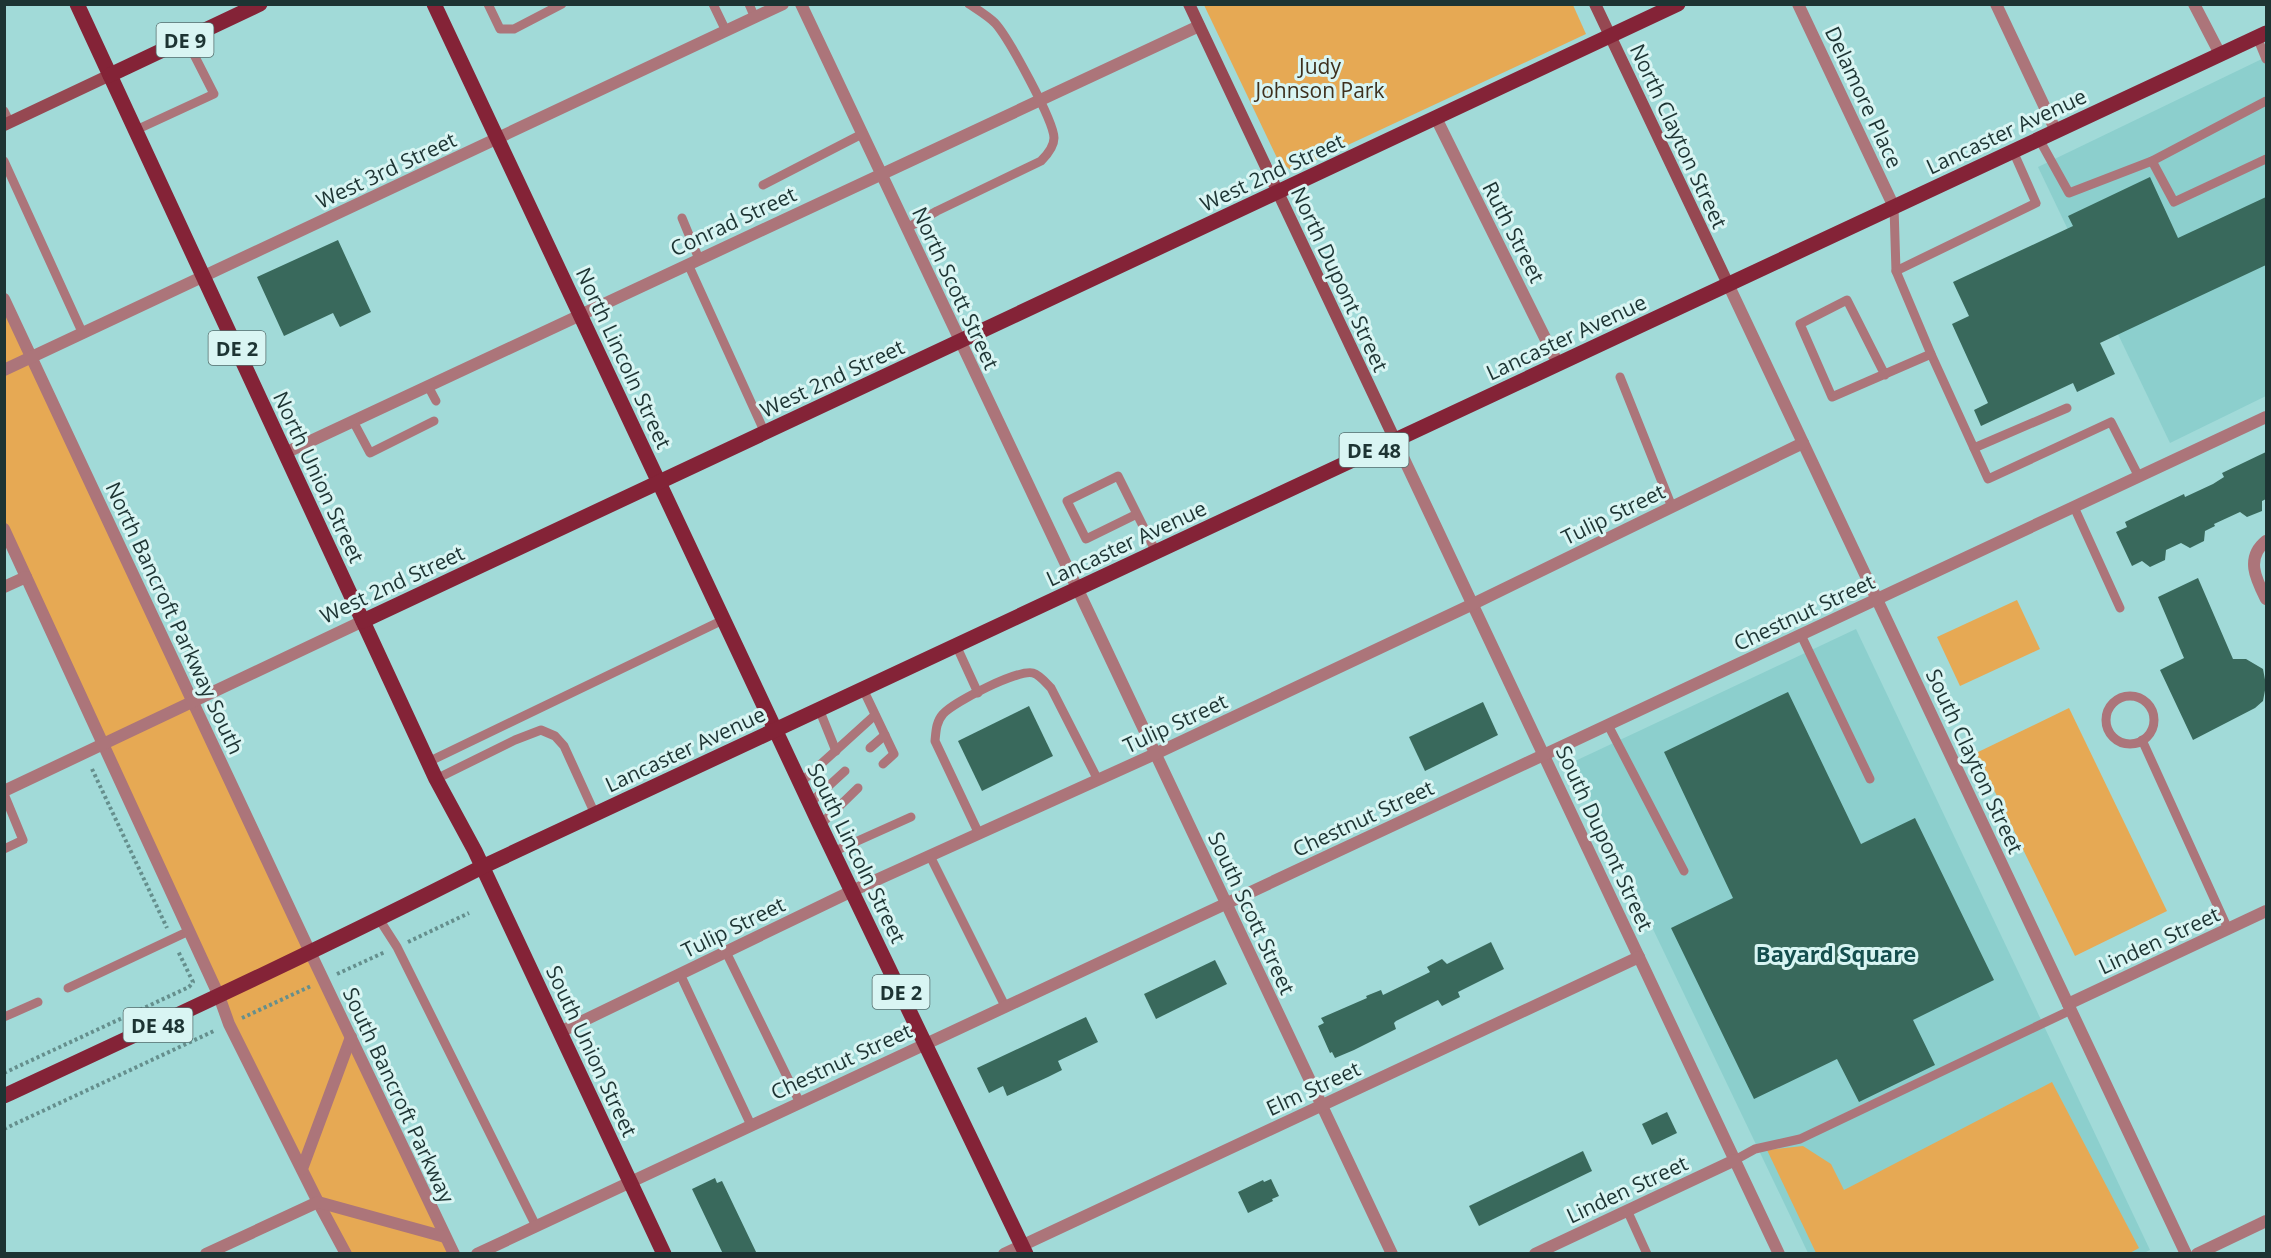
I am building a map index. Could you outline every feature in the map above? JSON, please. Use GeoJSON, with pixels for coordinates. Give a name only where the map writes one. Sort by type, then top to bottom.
{"type":"FeatureCollection","features":[{"type":"Feature","properties":{"kind":"main road","name":"North Union Street"},"geometry":{"type":"LineString","coordinates":[[77,4],[428,762],[482,867]]}},
{"type":"Feature","properties":{"kind":"main road","name":"DE 9"},"geometry":{"type":"LineString","coordinates":[[110,75],[260,4]]}},
{"type":"Feature","properties":{"kind":"main road","name":"North Lincoln Street"},"geometry":{"type":"LineString","coordinates":[[434,4],[775,730]]}},
{"type":"Feature","properties":{"kind":"main road","name":"West 2nd Street"},"geometry":{"type":"LineString","coordinates":[[363,621],[1678,4]]}},
{"type":"Feature","properties":{"kind":"main road","name":"Lancaster Avenue"},"geometry":{"type":"LineString","coordinates":[[4,1096],[219,996],[482,867],[2262,35]]}},
{"type":"Feature","properties":{"kind":"main road","name":"South Lincoln Street"},"geometry":{"type":"LineString","coordinates":[[775,730],[1024,1249]]}},
{"type":"Feature","properties":{"kind":"main road","name":"South Union Street"},"geometry":{"type":"LineString","coordinates":[[482,867],[664,1254]]}},
{"type":"Feature","properties":{"kind":"street","name":"West 3rd Street"},"geometry":{"type":"LineString","coordinates":[[4,370],[783,4]]}},
{"type":"Feature","properties":{"kind":"street","name":"North Scott Street"},"geometry":{"type":"LineString","coordinates":[[801,4],[1077,589]]}},
{"type":"Feature","properties":{"kind":"street","name":"North Dupont Street"},"geometry":{"type":"LineString","coordinates":[[1188,4],[1395,440]]}},
{"type":"Feature","properties":{"kind":"street","name":"North Clayton Street"},"geometry":{"type":"LineString","coordinates":[[1595,4],[1728,284]]}},
{"type":"Feature","properties":{"kind":"street","name":"Delamore Place"},"geometry":{"type":"LineString","coordinates":[[1798,4],[1894,207]]}},
{"type":"Feature","properties":{"kind":"street"},"geometry":{"type":"LineString","coordinates":[[1996,4],[2056,131]]}},
{"type":"Feature","properties":{"kind":"street"},"geometry":{"type":"LineString","coordinates":[[2194,4],[2220,54]]}},
{"type":"Feature","properties":{"kind":"street","name":"Conrad Street"},"geometry":{"type":"LineString","coordinates":[[285,453],[1198,26]]}},
{"type":"Feature","properties":{"kind":"street"},"geometry":{"type":"LineString","coordinates":[[7,124],[110,75]]}},
{"type":"Feature","properties":{"kind":"street","name":"Ruth Street"},"geometry":{"type":"LineString","coordinates":[[1436,118],[1558,364]]}},
{"type":"Feature","properties":{"kind":"street","name":"South Clayton Street"},"geometry":{"type":"LineString","coordinates":[[1728,284],[2186,1254]]}},
{"type":"Feature","properties":{"kind":"street","name":"North Bancroft Parkway South"},"geometry":{"type":"LineString","coordinates":[[4,299],[310,952]]}},
{"type":"Feature","properties":{"kind":"street","name":"Chestnut Street"},"geometry":{"type":"LineString","coordinates":[[477,1254],[2266,417]]}},
{"type":"Feature","properties":{"kind":"street","name":"South Dupont Street"},"geometry":{"type":"LineString","coordinates":[[1395,440],[1779,1254]]}},
{"type":"Feature","properties":{"kind":"street","name":"Tulip Street"},"geometry":{"type":"LineString","coordinates":[[560,1032],[852,891],[1155,754],[1473,604],[1803,443]]}},
{"type":"Feature","properties":{"kind":"street"},"geometry":{"type":"LineString","coordinates":[[4,529],[219,996],[229,1024],[346,1254]]}},
{"type":"Feature","properties":{"kind":"street"},"geometry":{"type":"LineString","coordinates":[[2266,541],[2259,548],[2253,563],[2256,579],[2266,599]]}},
{"type":"Feature","properties":{"kind":"street"},"geometry":{"type":"LineString","coordinates":[[4,587],[26,577]]}},
{"type":"Feature","properties":{"kind":"street","name":"South Scott Street"},"geometry":{"type":"LineString","coordinates":[[1077,589],[1392,1254]]}},
{"type":"Feature","properties":{"kind":"street","name":"West 2nd Street"},"geometry":{"type":"LineString","coordinates":[[4,792],[363,621]]}},
{"type":"Feature","properties":{"kind":"street","name":"Linden Street"},"geometry":{"type":"LineString","coordinates":[[2070,1007],[2266,911]]}},
{"type":"Feature","properties":{"kind":"street","name":"South Bancroft Parkway"},"geometry":{"type":"LineString","coordinates":[[310,952],[454,1254]]}},
{"type":"Feature","properties":{"kind":"street","name":"Elm Street"},"geometry":{"type":"LineString","coordinates":[[1004,1254],[1024,1249],[1322,1105],[1639,957]]}},
{"type":"Feature","properties":{"kind":"street"},"geometry":{"type":"LineString","coordinates":[[302,1168],[351,1037]]}},
{"type":"Feature","properties":{"kind":"street","name":"Linden Street"},"geometry":{"type":"LineString","coordinates":[[1535,1254],[1735,1160]]}},
{"type":"Feature","properties":{"kind":"street"},"geometry":{"type":"LineString","coordinates":[[206,1254],[318,1202],[445,1237]]}},
{"type":"Feature","properties":{"kind":"street"},"geometry":{"type":"LineString","coordinates":[[2197,1254],[2266,1221]]}},
{"type":"Feature","properties":{"kind":"lane"},"geometry":{"type":"LineString","coordinates":[[488,4],[500,29],[514,29],[562,4]]}},
{"type":"Feature","properties":{"kind":"lane"},"geometry":{"type":"LineString","coordinates":[[713,4],[726,32]]}},
{"type":"Feature","properties":{"kind":"lane"},"geometry":{"type":"LineString","coordinates":[[749,4],[755,18]]}},
{"type":"Feature","properties":{"kind":"lane"},"geometry":{"type":"LineString","coordinates":[[907,228],[1041,161],[1049,152],[1054,140],[1050,120],[1041,99],[996,24],[969,4]]}},
{"type":"Feature","properties":{"kind":"lane"},"geometry":{"type":"LineString","coordinates":[[2262,35],[2266,59]]}},
{"type":"Feature","properties":{"kind":"lane"},"geometry":{"type":"LineString","coordinates":[[136,130],[214,94],[186,39]]}},
{"type":"Feature","properties":{"kind":"lane"},"geometry":{"type":"LineString","coordinates":[[2038,139],[2069,193],[2152,161],[2266,101]]}},
{"type":"Feature","properties":{"kind":"lane"},"geometry":{"type":"LineString","coordinates":[[4,111],[7,124]]}},
{"type":"Feature","properties":{"kind":"lane"},"geometry":{"type":"LineString","coordinates":[[763,186],[862,134]]}},
{"type":"Feature","properties":{"kind":"lane"},"geometry":{"type":"LineString","coordinates":[[1896,271],[2036,203],[2013,151]]}},
{"type":"Feature","properties":{"kind":"lane"},"geometry":{"type":"LineString","coordinates":[[2152,161],[2174,202],[2266,159]]}},
{"type":"Feature","properties":{"kind":"lane"},"geometry":{"type":"LineString","coordinates":[[4,160],[83,334]]}},
{"type":"Feature","properties":{"kind":"lane"},"geometry":{"type":"LineString","coordinates":[[1894,207],[1896,271],[1988,478],[2111,422],[2139,477]]}},
{"type":"Feature","properties":{"kind":"lane"},"geometry":{"type":"LineString","coordinates":[[682,218],[693,262],[765,433]]}},
{"type":"Feature","properties":{"kind":"lane"},"geometry":{"type":"LineString","coordinates":[[1885,375],[1847,300],[1800,324],[1832,397],[1885,375],[1931,354]]}},
{"type":"Feature","properties":{"kind":"lane"},"geometry":{"type":"LineString","coordinates":[[1620,377],[1672,507]]}},
{"type":"Feature","properties":{"kind":"lane"},"geometry":{"type":"LineString","coordinates":[[428,386],[436,401]]}},
{"type":"Feature","properties":{"kind":"lane"},"geometry":{"type":"LineString","coordinates":[[1974,448],[2067,408]]}},
{"type":"Feature","properties":{"kind":"lane"},"geometry":{"type":"LineString","coordinates":[[353,421],[370,453],[435,421]]}},
{"type":"Feature","properties":{"kind":"lane"},"geometry":{"type":"LineString","coordinates":[[1137,514],[1086,539],[1067,501],[1118,476],[1137,514],[1156,552]]}},
{"type":"Feature","properties":{"kind":"lane"},"geometry":{"type":"LineString","coordinates":[[2074,507],[2120,608]]}},
{"type":"Feature","properties":{"kind":"lane"},"geometry":{"type":"LineString","coordinates":[[428,762],[723,620]]}},
{"type":"Feature","properties":{"kind":"lane"},"geometry":{"type":"LineString","coordinates":[[1801,635],[1870,779]]}},
{"type":"Feature","properties":{"kind":"lane"},"geometry":{"type":"LineString","coordinates":[[956,645],[978,693]]}},
{"type":"Feature","properties":{"kind":"lane"},"geometry":{"type":"LineString","coordinates":[[979,834],[935,741],[936,728],[941,716],[951,706],[1020,673],[1033,673],[1043,679],[1059,701],[1098,780]]}},
{"type":"Feature","properties":{"kind":"lane"},"geometry":{"type":"LineString","coordinates":[[863,689],[894,754],[883,764]]}},
{"type":"Feature","properties":{"kind":"lane"},"geometry":{"type":"LineString","coordinates":[[2132,695],[2147,703],[2152,710],[2154,722],[2152,731],[2142,740],[2131,744],[2122,743],[2109,732],[2106,716],[2116,700],[2132,695]]}},
{"type":"Feature","properties":{"kind":"lane"},"geometry":{"type":"LineString","coordinates":[[819,710],[836,751]]}},
{"type":"Feature","properties":{"kind":"lane"},"geometry":{"type":"LineString","coordinates":[[800,783],[875,715]]}},
{"type":"Feature","properties":{"kind":"lane"},"geometry":{"type":"LineString","coordinates":[[1608,725],[1684,872]]}},
{"type":"Feature","properties":{"kind":"lane"},"geometry":{"type":"LineString","coordinates":[[436,779],[515,740],[541,730],[555,736],[564,746],[595,814]]}},
{"type":"Feature","properties":{"kind":"lane"},"geometry":{"type":"LineString","coordinates":[[870,748],[885,735]]}},
{"type":"Feature","properties":{"kind":"lane"},"geometry":{"type":"LineString","coordinates":[[2142,740],[2228,929]]}},
{"type":"Feature","properties":{"kind":"lane"},"geometry":{"type":"LineString","coordinates":[[810,803],[845,771]]}},
{"type":"Feature","properties":{"kind":"lane"},"geometry":{"type":"LineString","coordinates":[[820,825],[858,788]]}},
{"type":"Feature","properties":{"kind":"lane"},"geometry":{"type":"LineString","coordinates":[[4,792],[23,840],[4,849]]}},
{"type":"Feature","properties":{"kind":"lane"},"geometry":{"type":"LineString","coordinates":[[833,852],[911,817]]}},
{"type":"Feature","properties":{"kind":"lane"},"geometry":{"type":"LineString","coordinates":[[930,856],[1005,1006]]}},
{"type":"Feature","properties":{"kind":"lane"},"geometry":{"type":"LineString","coordinates":[[379,919],[397,947],[536,1226]]}},
{"type":"Feature","properties":{"kind":"lane"},"geometry":{"type":"LineString","coordinates":[[68,988],[189,931]]}},
{"type":"Feature","properties":{"kind":"lane"},"geometry":{"type":"LineString","coordinates":[[726,952],[800,1102]]}},
{"type":"Feature","properties":{"kind":"lane"},"geometry":{"type":"LineString","coordinates":[[680,974],[751,1125]]}},
{"type":"Feature","properties":{"kind":"lane"},"geometry":{"type":"LineString","coordinates":[[4,1017],[38,1002]]}},
{"type":"Feature","properties":{"kind":"lane"},"geometry":{"type":"LineString","coordinates":[[1735,1160],[1755,1149],[1800,1139],[2070,1007]]}},
{"type":"Feature","properties":{"kind":"lane"},"geometry":{"type":"LineString","coordinates":[[1627,1210],[1647,1254]]}},
{"type":"Feature","properties":{"kind":"path"},"geometry":{"type":"LineString","coordinates":[[4,1073],[189,987],[193,982],[92,769]]}},
{"type":"Feature","properties":{"kind":"shaded area"},"geometry":{"type":"Polygon","coordinates":[[[2266,57],[2266,396],[2170,443],[2038,167],[2266,57]]]}},
{"type":"Feature","properties":{"kind":"shaded area"},"geometry":{"type":"Polygon","coordinates":[[[1856,629],[2150,1250],[2142,1254],[1808,1253],[1573,762],[1856,629]]]}},
{"type":"Feature","properties":{"kind":"green space","name":"Judy Johnson Park"},"geometry":{"type":"Polygon","coordinates":[[[1204,5],[1573,5],[1586,34],[1292,171],[1278,160],[1204,5]]]}},
{"type":"Feature","properties":{"kind":"green space"},"geometry":{"type":"Polygon","coordinates":[[[4,299],[454,1253],[346,1253],[318,1202],[5,529],[4,299]]]}},
{"type":"Feature","properties":{"kind":"green space"},"geometry":{"type":"Polygon","coordinates":[[[2017,600],[2040,649],[1960,686],[1937,637],[2017,600]]]}},
{"type":"Feature","properties":{"kind":"green space"},"geometry":{"type":"Polygon","coordinates":[[[2069,708],[2167,911],[2075,956],[1976,753],[2069,708]]]}},
{"type":"Feature","properties":{"kind":"green space"},"geometry":{"type":"Polygon","coordinates":[[[2052,1082],[2139,1248],[2128,1254],[1816,1253],[1767,1150],[1803,1146],[1831,1164],[1844,1190],[2052,1082]]]}},
{"type":"Feature","properties":{"kind":"building"},"geometry":{"type":"Polygon","coordinates":[[[2150,177],[2178,238],[2266,197],[2266,265],[2100,343],[2115,374],[2077,392],[2073,383],[1981,426],[1974,410],[1988,403],[1952,324],[1969,316],[1953,282],[2073,226],[2068,216],[2150,177]]]}},
{"type":"Feature","properties":{"kind":"building"},"geometry":{"type":"Polygon","coordinates":[[[338,240],[371,312],[340,327],[333,313],[284,336],[257,277],[338,240]]]}},
{"type":"Feature","properties":{"kind":"building"},"geometry":{"type":"Polygon","coordinates":[[[2266,452],[2266,499],[2262,501],[2262,511],[2247,517],[2240,512],[2214,524],[2215,526],[2205,531],[2204,541],[2190,548],[2181,543],[2166,550],[2165,560],[2150,567],[2142,561],[2132,566],[2116,532],[2127,527],[2125,522],[2184,494],[2185,497],[2213,484],[2224,477],[2222,473],[2266,452]]]}},
{"type":"Feature","properties":{"kind":"building"},"geometry":{"type":"Polygon","coordinates":[[[2198,578],[2233,659],[2246,659],[2263,669],[2266,685],[2263,701],[2255,708],[2193,740],[2160,670],[2184,658],[2158,597],[2198,578]]]}},
{"type":"Feature","properties":{"kind":"building"},"geometry":{"type":"Polygon","coordinates":[[[1788,692],[1861,844],[1915,818],[1994,980],[1913,1020],[1935,1065],[1859,1102],[1837,1059],[1754,1099],[1671,928],[1733,898],[1664,752],[1788,692]]]}},
{"type":"Feature","properties":{"kind":"building"},"geometry":{"type":"Polygon","coordinates":[[[1483,702],[1498,735],[1425,771],[1409,737],[1483,702]]]}},
{"type":"Feature","properties":{"kind":"building"},"geometry":{"type":"Polygon","coordinates":[[[1029,706],[1053,756],[982,791],[958,741],[1029,706]]]}},
{"type":"Feature","properties":{"kind":"building"},"geometry":{"type":"Polygon","coordinates":[[[1491,942],[1504,969],[1458,992],[1460,997],[1442,1006],[1438,1000],[1396,1021],[1394,1023],[1396,1029],[1354,1050],[1335,1058],[1332,1052],[1330,1053],[1318,1026],[1324,1023],[1321,1018],[1381,990],[1383,995],[1430,972],[1427,967],[1442,959],[1447,964],[1491,942]]]}},
{"type":"Feature","properties":{"kind":"building"},"geometry":{"type":"Polygon","coordinates":[[[1215,960],[1227,984],[1156,1019],[1144,994],[1215,960]]]}},
{"type":"Feature","properties":{"kind":"building"},"geometry":{"type":"Polygon","coordinates":[[[1086,1017],[1098,1042],[1058,1061],[1062,1070],[1048,1077],[1007,1096],[1003,1086],[989,1093],[977,1068],[1086,1017]]]}},
{"type":"Feature","properties":{"kind":"building"},"geometry":{"type":"Polygon","coordinates":[[[1667,1112],[1677,1133],[1652,1145],[1642,1124],[1667,1112]]]}},
{"type":"Feature","properties":{"kind":"building"},"geometry":{"type":"Polygon","coordinates":[[[1583,1151],[1592,1171],[1479,1226],[1469,1206],[1583,1151]]]}},
{"type":"Feature","properties":{"kind":"building"},"geometry":{"type":"Polygon","coordinates":[[[715,1178],[717,1183],[722,1181],[757,1254],[723,1254],[692,1189],[715,1178]]]}},
{"type":"Feature","properties":{"kind":"building"},"geometry":{"type":"Polygon","coordinates":[[[1271,1179],[1279,1196],[1248,1213],[1238,1192],[1263,1180],[1264,1182],[1271,1179]]]}},
{"type":"Feature","properties":{"kind":"district","name":"Bayard Square"},"geometry":{"type":"Point","coordinates":[1836,953]}}]}
